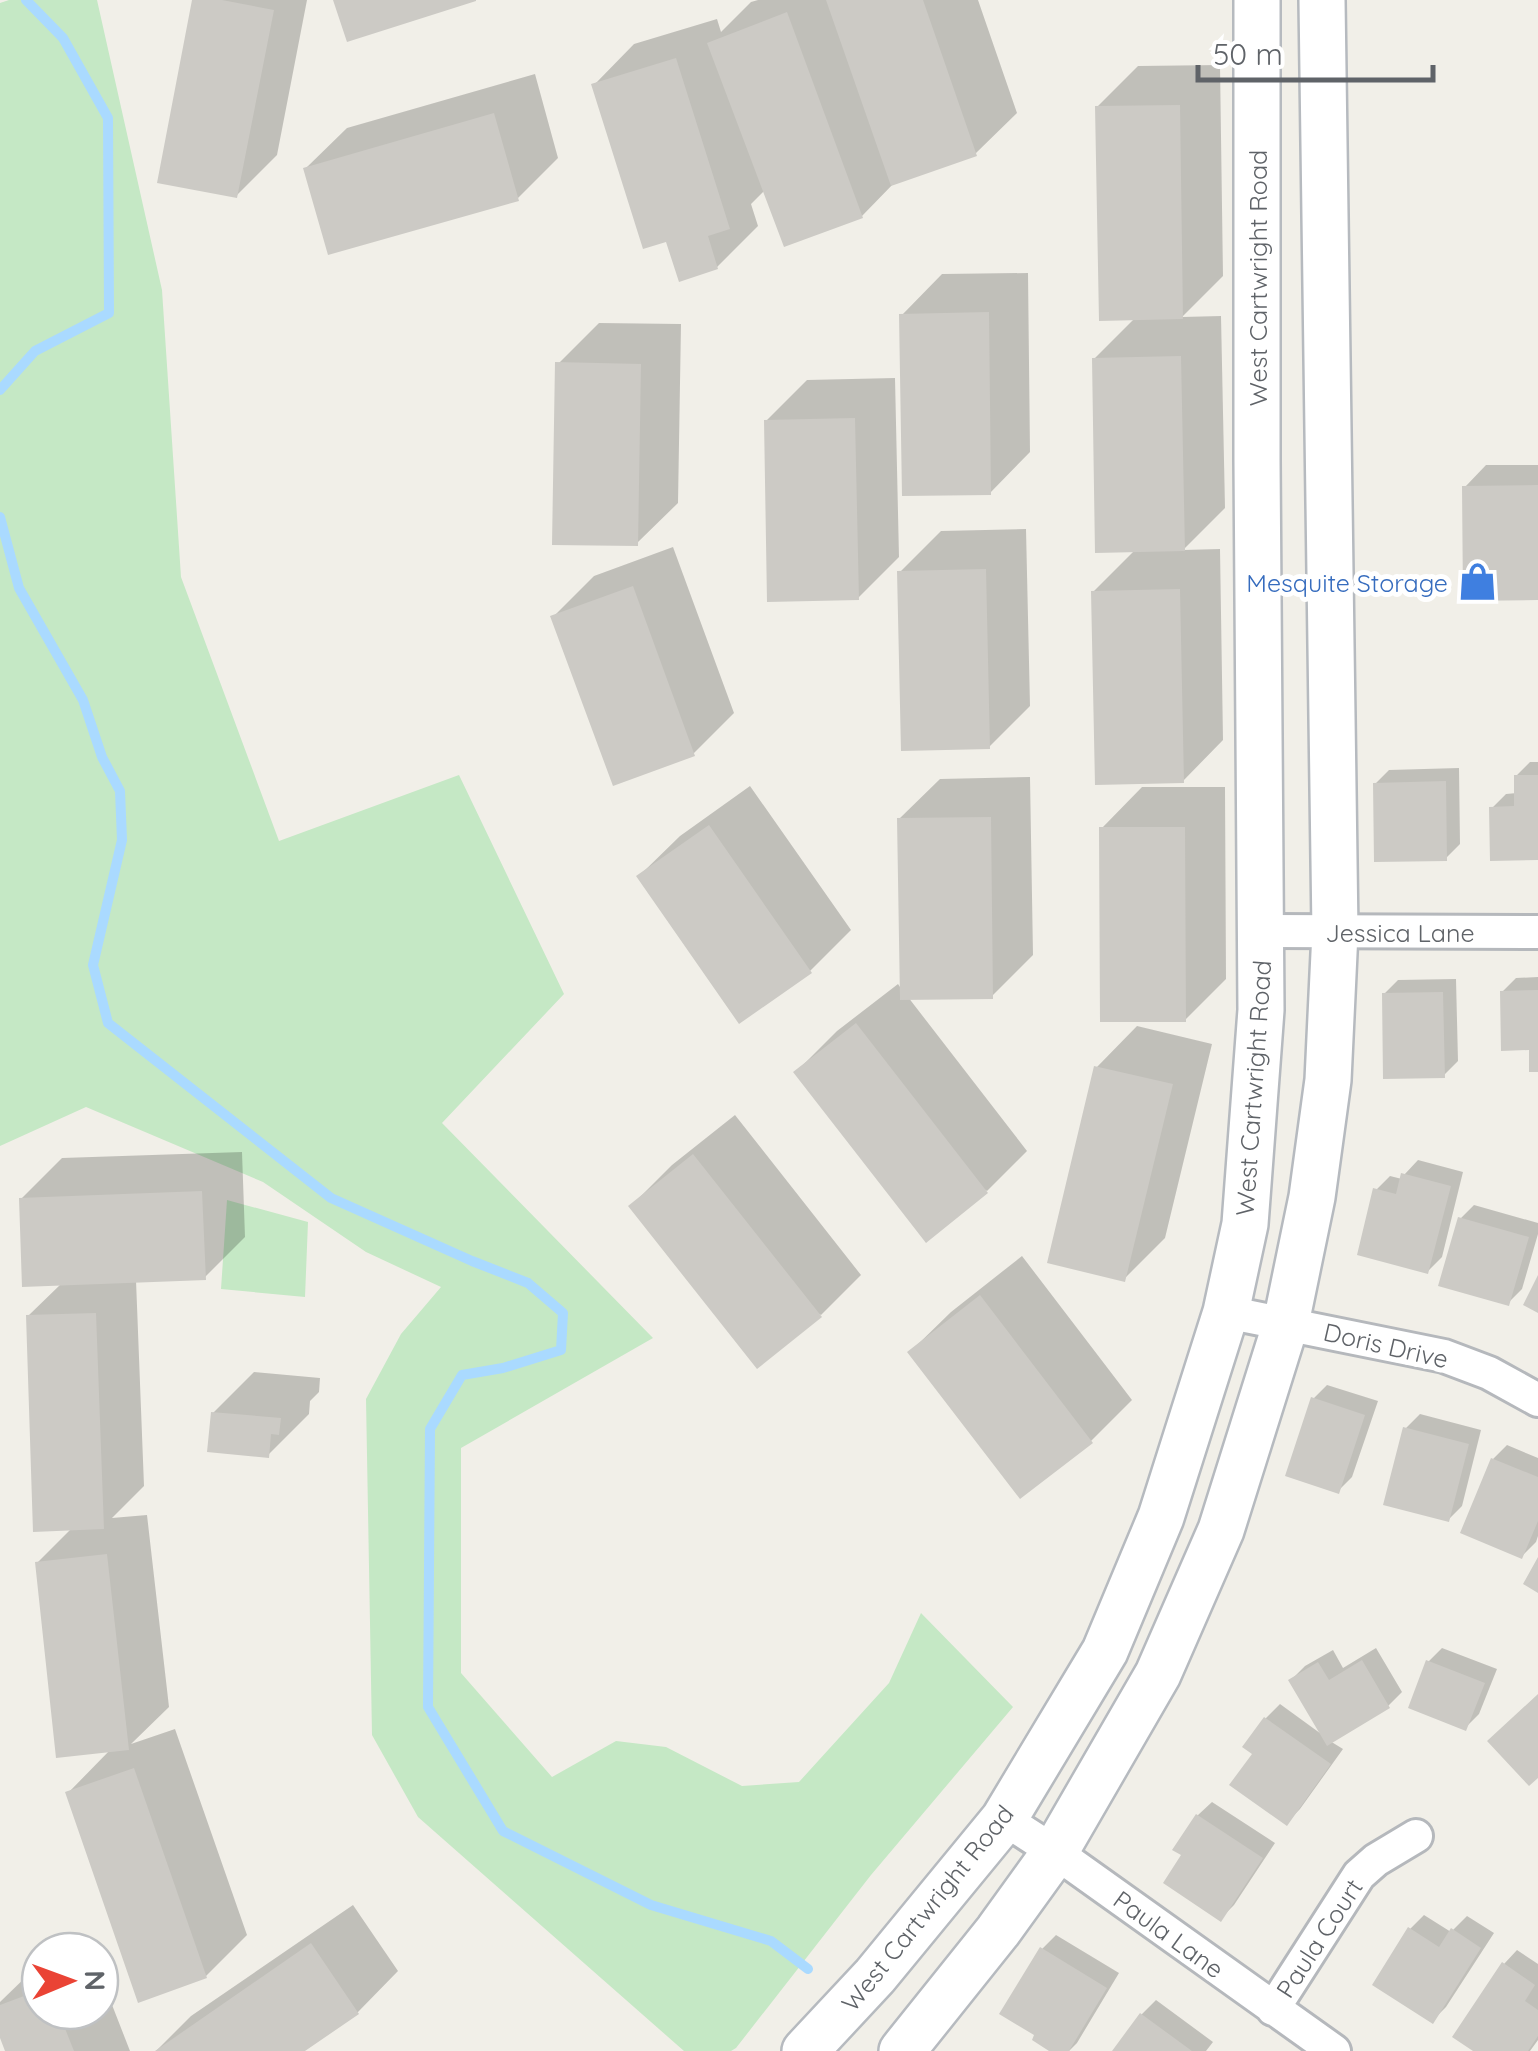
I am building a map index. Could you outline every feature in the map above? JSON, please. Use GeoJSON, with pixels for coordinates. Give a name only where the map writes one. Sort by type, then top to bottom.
{"type":"FeatureCollection","features":[{"type":"Feature","properties":{"kind":"main road","name":"West Cartwright Road"},"geometry":{"type":"LineString","coordinates":[[805,2051],[875,1976],[1004,1818],[1104,1651],[1161,1517],[1226,1312],[1245,1224],[1262,1010],[1256,460],[1257,0]]}},
{"type":"Feature","properties":{"kind":"main road"},"geometry":{"type":"LineString","coordinates":[[902,2051],[998,1932],[1055,1852],[1158,1674],[1221,1530],[1286,1324],[1312,1197],[1328,1080],[1336,932],[1322,0]]}},
{"type":"Feature","properties":{"kind":"main road"},"geometry":{"type":"LineString","coordinates":[[1258,58],[1324,57]]}},
{"type":"Feature","properties":{"kind":"street","name":"Jessica Lane"},"geometry":{"type":"LineString","coordinates":[[1262,930],[1538,932]]}},
{"type":"Feature","properties":{"kind":"street","name":"Doris Drive"},"geometry":{"type":"LineString","coordinates":[[1226,1312],[1444,1356],[1489,1373],[1538,1400]]}},
{"type":"Feature","properties":{"kind":"street","name":"Paula Lane"},"geometry":{"type":"LineString","coordinates":[[1004,1818],[1334,2051]]}},
{"type":"Feature","properties":{"kind":"street","name":"Paula Court"},"geometry":{"type":"LineString","coordinates":[[1272,2008],[1359,1875],[1416,1836]]}},
{"type":"Feature","properties":{"kind":"green space"},"geometry":{"type":"Polygon","coordinates":[[[97,0],[162,290],[181,577],[279,841],[459,775],[564,994],[442,1123],[653,1338],[461,1448],[461,1673],[552,1777],[616,1741],[666,1747],[742,1786],[799,1782],[889,1683],[921,1613],[1013,1707],[871,1875],[731,2051],[684,2051],[418,1817],[372,1735],[366,1399],[401,1334],[441,1287],[366,1252],[263,1182],[86,1107],[0,1146],[0,3],[97,0]]]}},
{"type":"Feature","properties":{"kind":"green space"},"geometry":{"type":"Polygon","coordinates":[[[227,1200],[308,1222],[305,1297],[221,1289],[227,1200]]]}},
{"type":"Feature","properties":{"kind":"building"},"geometry":{"type":"Polygon","coordinates":[[[192,0],[222,0],[274,10],[237,198],[157,183],[192,0]]]}},
{"type":"Feature","properties":{"kind":"building"},"geometry":{"type":"Polygon","coordinates":[[[333,0],[476,0],[476,1],[347,42],[333,0]]]}},
{"type":"Feature","properties":{"kind":"building"},"geometry":{"type":"Polygon","coordinates":[[[826,0],[923,0],[977,156],[891,186],[826,0]]]}},
{"type":"Feature","properties":{"kind":"building"},"geometry":{"type":"Polygon","coordinates":[[[787,12],[863,218],[784,247],[707,43],[787,12]]]}},
{"type":"Feature","properties":{"kind":"building"},"geometry":{"type":"Polygon","coordinates":[[[676,58],[730,229],[708,236],[718,269],[679,282],[666,242],[643,249],[591,84],[676,58]]]}},
{"type":"Feature","properties":{"kind":"building"},"geometry":{"type":"Polygon","coordinates":[[[1180,105],[1183,319],[1099,321],[1095,106],[1180,105]]]}},
{"type":"Feature","properties":{"kind":"building"},"geometry":{"type":"Polygon","coordinates":[[[494,113],[519,201],[328,255],[303,168],[494,113]]]}},
{"type":"Feature","properties":{"kind":"building"},"geometry":{"type":"Polygon","coordinates":[[[989,312],[991,495],[902,496],[899,314],[989,312]]]}},
{"type":"Feature","properties":{"kind":"building"},"geometry":{"type":"Polygon","coordinates":[[[1181,356],[1185,551],[1095,553],[1092,358],[1181,356]]]}},
{"type":"Feature","properties":{"kind":"building"},"geometry":{"type":"Polygon","coordinates":[[[555,362],[641,364],[638,546],[552,545],[555,362]]]}},
{"type":"Feature","properties":{"kind":"building"},"geometry":{"type":"Polygon","coordinates":[[[855,418],[859,600],[767,602],[764,420],[855,418]]]}},
{"type":"Feature","properties":{"kind":"building"},"geometry":{"type":"Polygon","coordinates":[[[1538,485],[1538,600],[1463,601],[1462,486],[1538,485]]]}},
{"type":"Feature","properties":{"kind":"building"},"geometry":{"type":"Polygon","coordinates":[[[986,569],[990,749],[901,751],[897,571],[986,569]]]}},
{"type":"Feature","properties":{"kind":"building"},"geometry":{"type":"Polygon","coordinates":[[[633,586],[695,756],[613,786],[550,616],[633,586]]]}},
{"type":"Feature","properties":{"kind":"building"},"geometry":{"type":"Polygon","coordinates":[[[1180,589],[1184,783],[1095,785],[1091,591],[1180,589]]]}},
{"type":"Feature","properties":{"kind":"building"},"geometry":{"type":"Polygon","coordinates":[[[1514,775],[1538,775],[1538,860],[1490,861],[1489,807],[1514,806],[1514,775]]]}},
{"type":"Feature","properties":{"kind":"building"},"geometry":{"type":"Polygon","coordinates":[[[1446,781],[1447,861],[1374,862],[1373,783],[1446,781]]]}},
{"type":"Feature","properties":{"kind":"building"},"geometry":{"type":"Polygon","coordinates":[[[991,817],[993,999],[900,1000],[897,818],[991,817]]]}},
{"type":"Feature","properties":{"kind":"building"},"geometry":{"type":"Polygon","coordinates":[[[709,825],[812,973],[739,1024],[636,876],[709,825]]]}},
{"type":"Feature","properties":{"kind":"building"},"geometry":{"type":"Polygon","coordinates":[[[1099,827],[1185,827],[1186,1022],[1100,1022],[1099,827]]]}},
{"type":"Feature","properties":{"kind":"building"},"geometry":{"type":"Polygon","coordinates":[[[1538,990],[1538,1072],[1529,1072],[1529,1050],[1501,1051],[1500,991],[1538,990]]]}},
{"type":"Feature","properties":{"kind":"building"},"geometry":{"type":"Polygon","coordinates":[[[1443,992],[1445,1078],[1383,1079],[1382,993],[1443,992]]]}},
{"type":"Feature","properties":{"kind":"building"},"geometry":{"type":"Polygon","coordinates":[[[856,1023],[988,1193],[926,1243],[793,1072],[856,1023]]]}},
{"type":"Feature","properties":{"kind":"building"},"geometry":{"type":"Polygon","coordinates":[[[1094,1066],[1173,1084],[1125,1282],[1047,1263],[1094,1066]]]}},
{"type":"Feature","properties":{"kind":"building"},"geometry":{"type":"Polygon","coordinates":[[[693,1154],[822,1317],[757,1369],[628,1206],[693,1154]]]}},
{"type":"Feature","properties":{"kind":"building"},"geometry":{"type":"Polygon","coordinates":[[[1401,1173],[1451,1186],[1428,1274],[1357,1255],[1373,1188],[1396,1194],[1401,1173]]]}},
{"type":"Feature","properties":{"kind":"building"},"geometry":{"type":"Polygon","coordinates":[[[202,1191],[206,1280],[22,1287],[19,1198],[202,1191]]]}},
{"type":"Feature","properties":{"kind":"building"},"geometry":{"type":"Polygon","coordinates":[[[1458,1217],[1529,1237],[1509,1306],[1438,1286],[1458,1217]]]}},
{"type":"Feature","properties":{"kind":"building"},"geometry":{"type":"Polygon","coordinates":[[[1538,1275],[1538,1313],[1523,1305],[1538,1275]]]}},
{"type":"Feature","properties":{"kind":"building"},"geometry":{"type":"Polygon","coordinates":[[[980,1295],[1093,1443],[1020,1499],[907,1352],[980,1295]]]}},
{"type":"Feature","properties":{"kind":"building"},"geometry":{"type":"Polygon","coordinates":[[[96,1313],[104,1529],[33,1532],[26,1315],[96,1313]]]}},
{"type":"Feature","properties":{"kind":"building"},"geometry":{"type":"Polygon","coordinates":[[[1311,1397],[1365,1415],[1339,1494],[1285,1476],[1311,1397]]]}},
{"type":"Feature","properties":{"kind":"building"},"geometry":{"type":"Polygon","coordinates":[[[211,1412],[281,1418],[279,1435],[271,1434],[269,1458],[207,1452],[211,1412]]]}},
{"type":"Feature","properties":{"kind":"building"},"geometry":{"type":"Polygon","coordinates":[[[1403,1427],[1469,1444],[1449,1522],[1383,1505],[1403,1427]]]}},
{"type":"Feature","properties":{"kind":"building"},"geometry":{"type":"Polygon","coordinates":[[[1491,1458],[1538,1477],[1538,1521],[1522,1559],[1460,1533],[1491,1458]]]}},
{"type":"Feature","properties":{"kind":"building"},"geometry":{"type":"Polygon","coordinates":[[[107,1554],[129,1750],[56,1758],[35,1562],[107,1554]]]}},
{"type":"Feature","properties":{"kind":"building"},"geometry":{"type":"Polygon","coordinates":[[[1538,1557],[1538,1593],[1523,1584],[1538,1557]]]}},
{"type":"Feature","properties":{"kind":"building"},"geometry":{"type":"Polygon","coordinates":[[[1362,1660],[1390,1708],[1327,1746],[1288,1680],[1318,1662],[1329,1680],[1362,1660]]]}},
{"type":"Feature","properties":{"kind":"building"},"geometry":{"type":"Polygon","coordinates":[[[1426,1660],[1485,1683],[1466,1731],[1408,1708],[1426,1660]]]}},
{"type":"Feature","properties":{"kind":"building"},"geometry":{"type":"Polygon","coordinates":[[[1538,1694],[1538,1778],[1529,1786],[1487,1741],[1538,1694]]]}},
{"type":"Feature","properties":{"kind":"building"},"geometry":{"type":"Polygon","coordinates":[[[1264,1717],[1331,1764],[1287,1826],[1229,1785],[1252,1754],[1242,1747],[1264,1717]]]}},
{"type":"Feature","properties":{"kind":"building"},"geometry":{"type":"Polygon","coordinates":[[[134,1768],[207,1978],[138,2003],[120,1951],[120,1931],[113,1931],[65,1792],[134,1768]]]}},
{"type":"Feature","properties":{"kind":"building"},"geometry":{"type":"Polygon","coordinates":[[[1196,1814],[1263,1858],[1221,1922],[1163,1883],[1181,1855],[1172,1850],[1196,1814]]]}},
{"type":"Feature","properties":{"kind":"building"},"geometry":{"type":"Polygon","coordinates":[[[1408,1927],[1439,1947],[1451,1928],[1481,1948],[1433,2024],[1372,1985],[1408,1927]]]}},
{"type":"Feature","properties":{"kind":"building"},"geometry":{"type":"Polygon","coordinates":[[[311,1943],[359,2014],[305,2051],[155,2051],[311,1943]]]}},
{"type":"Feature","properties":{"kind":"building"},"geometry":{"type":"Polygon","coordinates":[[[1040,1947],[1107,1988],[1069,2051],[1049,2051],[1032,2040],[1034,2035],[999,2014],[1040,1947]]]}},
{"type":"Feature","properties":{"kind":"building"},"geometry":{"type":"Polygon","coordinates":[[[1502,1962],[1535,1985],[1525,2001],[1538,2010],[1538,2036],[1528,2051],[1473,2051],[1452,2037],[1502,1962]]]}},
{"type":"Feature","properties":{"kind":"building"},"geometry":{"type":"Polygon","coordinates":[[[20,1998],[20,2031],[66,2031],[74,2051],[5,2051],[0,2038],[0,2005],[20,1998]]]}},
{"type":"Feature","properties":{"kind":"building"},"geometry":{"type":"Polygon","coordinates":[[[1140,2013],[1192,2051],[1112,2051],[1140,2013]]]}},
{"type":"Feature","properties":{"kind":"waterway"},"geometry":{"type":"LineString","coordinates":[[0,390],[35,351],[109,313],[108,118],[63,38],[26,0]]}},
{"type":"Feature","properties":{"kind":"waterway"},"geometry":{"type":"LineString","coordinates":[[0,517],[19,588],[83,700],[102,757],[120,791],[122,840],[93,965],[108,1023],[331,1198],[528,1283],[563,1313],[561,1350],[503,1368],[462,1375],[430,1429],[428,1707],[503,1831],[651,1905],[771,1941],[808,1969]]}},
{"type":"Feature","properties":{"kind":"place","name":"Mesquite Storage"},"geometry":{"type":"Point","coordinates":[1478,582]}}]}
